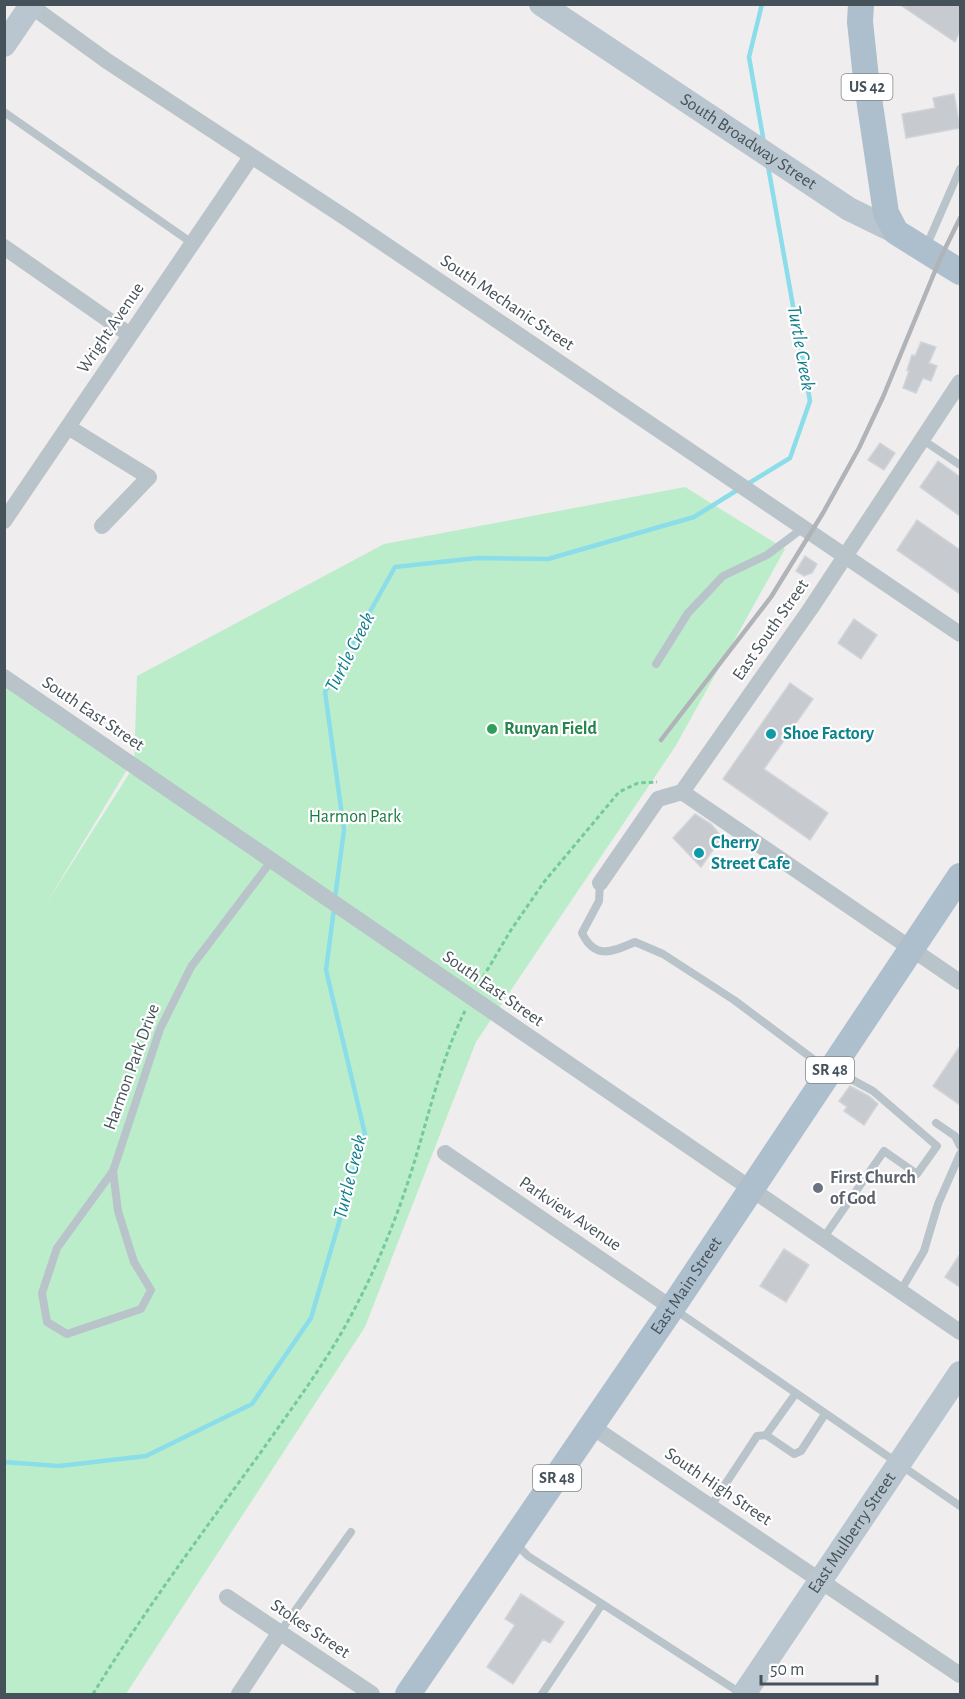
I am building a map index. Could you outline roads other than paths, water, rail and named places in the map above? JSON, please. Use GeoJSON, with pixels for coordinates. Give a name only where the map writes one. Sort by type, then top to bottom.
{"type":"FeatureCollection","features":[{"type":"Feature","properties":{"kind":"main road","name":"US 42"},"geometry":{"type":"LineString","coordinates":[[861,4],[860,22],[866,78],[886,213],[896,232]]}},
{"type":"Feature","properties":{"kind":"main road","name":"South Broadway Street"},"geometry":{"type":"LineString","coordinates":[[896,232],[960,272]]}},
{"type":"Feature","properties":{"kind":"main road","name":"East Main Street"},"geometry":{"type":"LineString","coordinates":[[408,1695],[672,1308],[960,876]]}},
{"type":"Feature","properties":{"kind":"street","name":"South Broadway Street"},"geometry":{"type":"LineString","coordinates":[[541,4],[849,209],[896,232]]}},
{"type":"Feature","properties":{"kind":"street"},"geometry":{"type":"LineString","coordinates":[[7,37],[32,5]]}},
{"type":"Feature","properties":{"kind":"street","name":"South Mechanic Street"},"geometry":{"type":"LineString","coordinates":[[32,5],[107,61],[349,220],[960,634]]}},
{"type":"Feature","properties":{"kind":"street","name":"Wright Avenue"},"geometry":{"type":"LineString","coordinates":[[4,520],[251,157]]}},
{"type":"Feature","properties":{"kind":"street"},"geometry":{"type":"LineString","coordinates":[[849,209],[869,201],[875,191],[880,170]]}},
{"type":"Feature","properties":{"kind":"street"},"geometry":{"type":"LineString","coordinates":[[4,247],[130,335]]}},
{"type":"Feature","properties":{"kind":"street","name":"East South Street"},"geometry":{"type":"LineString","coordinates":[[682,792],[845,556],[960,382]]}},
{"type":"Feature","properties":{"kind":"street"},"geometry":{"type":"LineString","coordinates":[[68,427],[149,477],[102,526]]}},
{"type":"Feature","properties":{"kind":"street","name":"South East Street"},"geometry":{"type":"LineString","coordinates":[[4,677],[750,1191],[960,1332]]}},
{"type":"Feature","properties":{"kind":"street"},"geometry":{"type":"LineString","coordinates":[[600,883],[658,799],[682,792],[960,982]]}},
{"type":"Feature","properties":{"kind":"street","name":"Parkview Avenue"},"geometry":{"type":"LineString","coordinates":[[445,1154],[672,1308]]}},
{"type":"Feature","properties":{"kind":"street","name":"East Mulberry Street"},"geometry":{"type":"LineString","coordinates":[[743,1695],[822,1581],[960,1373]]}},
{"type":"Feature","properties":{"kind":"street","name":"South High Street"},"geometry":{"type":"LineString","coordinates":[[591,1426],[960,1675]]}},
{"type":"Feature","properties":{"kind":"street","name":"Stokes Street"},"geometry":{"type":"LineString","coordinates":[[227,1597],[372,1695]]}},
{"type":"Feature","properties":{"kind":"street"},"geometry":{"type":"LineString","coordinates":[[239,1695],[280,1632]]}},
{"type":"Feature","properties":{"kind":"lane"},"geometry":{"type":"LineString","coordinates":[[4,112],[192,243]]}},
{"type":"Feature","properties":{"kind":"lane"},"geometry":{"type":"LineString","coordinates":[[925,250],[960,169]]}},
{"type":"Feature","properties":{"kind":"lane"},"geometry":{"type":"LineString","coordinates":[[922,440],[960,465]]}},
{"type":"Feature","properties":{"kind":"lane"},"geometry":{"type":"LineString","coordinates":[[656,664],[688,613],[723,576],[766,555],[804,528]]}},
{"type":"Feature","properties":{"kind":"lane","name":"Harmon Park Drive"},"geometry":{"type":"LineString","coordinates":[[113,1172],[160,1029],[191,967],[272,860]]}},
{"type":"Feature","properties":{"kind":"lane"},"geometry":{"type":"LineString","coordinates":[[600,883],[599,901],[582,933],[587,944],[601,952],[616,950],[635,942],[663,954],[734,1000],[829,1071],[849,1078],[873,1091],[937,1146],[917,1173],[884,1151],[822,1240]]}},
{"type":"Feature","properties":{"kind":"lane"},"geometry":{"type":"LineString","coordinates":[[936,1123],[955,1136],[960,1146]]}},
{"type":"Feature","properties":{"kind":"lane"},"geometry":{"type":"LineString","coordinates":[[900,1292],[924,1251],[938,1204],[960,1154]]}},
{"type":"Feature","properties":{"kind":"lane"},"geometry":{"type":"LineString","coordinates":[[113,1172],[118,1211],[134,1262],[151,1290],[141,1309],[67,1334],[47,1322],[42,1293],[57,1248],[113,1172]]}},
{"type":"Feature","properties":{"kind":"lane"},"geometry":{"type":"LineString","coordinates":[[672,1308],[960,1506]]}},
{"type":"Feature","properties":{"kind":"lane"},"geometry":{"type":"LineString","coordinates":[[766,1435],[796,1393]]}},
{"type":"Feature","properties":{"kind":"lane"},"geometry":{"type":"LineString","coordinates":[[711,1506],[757,1436],[766,1435],[794,1454],[801,1451],[825,1414]]}},
{"type":"Feature","properties":{"kind":"lane"},"geometry":{"type":"LineString","coordinates":[[280,1632],[351,1532]]}},
{"type":"Feature","properties":{"kind":"lane"},"geometry":{"type":"LineString","coordinates":[[514,1542],[528,1556],[743,1695]]}},
{"type":"Feature","properties":{"kind":"lane"},"geometry":{"type":"LineString","coordinates":[[542,1695],[602,1604]]}},
{"type":"Feature","properties":{"kind":"waterway","name":"Turtle Creek"},"geometry":{"type":"LineString","coordinates":[[762,4],[749,57],[764,143]]}},
{"type":"Feature","properties":{"kind":"waterway","name":"Turtle Creek"},"geometry":{"type":"LineString","coordinates":[[746,485],[790,458],[810,401],[768,166]]}},
{"type":"Feature","properties":{"kind":"waterway","name":"Turtle Creek"},"geometry":{"type":"LineString","coordinates":[[335,898],[344,830],[325,692],[395,567],[477,558],[548,559],[694,517],[739,489]]}},
{"type":"Feature","properties":{"kind":"waterway","name":"Turtle Creek"},"geometry":{"type":"LineString","coordinates":[[4,1462],[59,1466],[146,1456],[252,1404],[311,1318],[365,1134],[326,970],[334,909]]}},
{"type":"Feature","properties":{"kind":"railway"},"geometry":{"type":"LineString","coordinates":[[661,740],[771,597],[823,513],[859,448],[883,397],[940,259],[960,218]]}},
{"type":"Feature","properties":{"kind":"place","name":"Runyan Field"},"geometry":{"type":"Point","coordinates":[492,729]}},
{"type":"Feature","properties":{"kind":"place","name":"Shoe Factory"},"geometry":{"type":"Point","coordinates":[771,734]}},
{"type":"Feature","properties":{"kind":"place","name":"Cherry Street Cafe"},"geometry":{"type":"Point","coordinates":[699,853]}},
{"type":"Feature","properties":{"kind":"place","name":"First Church of God"},"geometry":{"type":"Point","coordinates":[818,1188]}},
{"type":"Feature","properties":{"kind":"park label","name":"Harmon Park"},"geometry":{"type":"Point","coordinates":[355,817]}}]}
